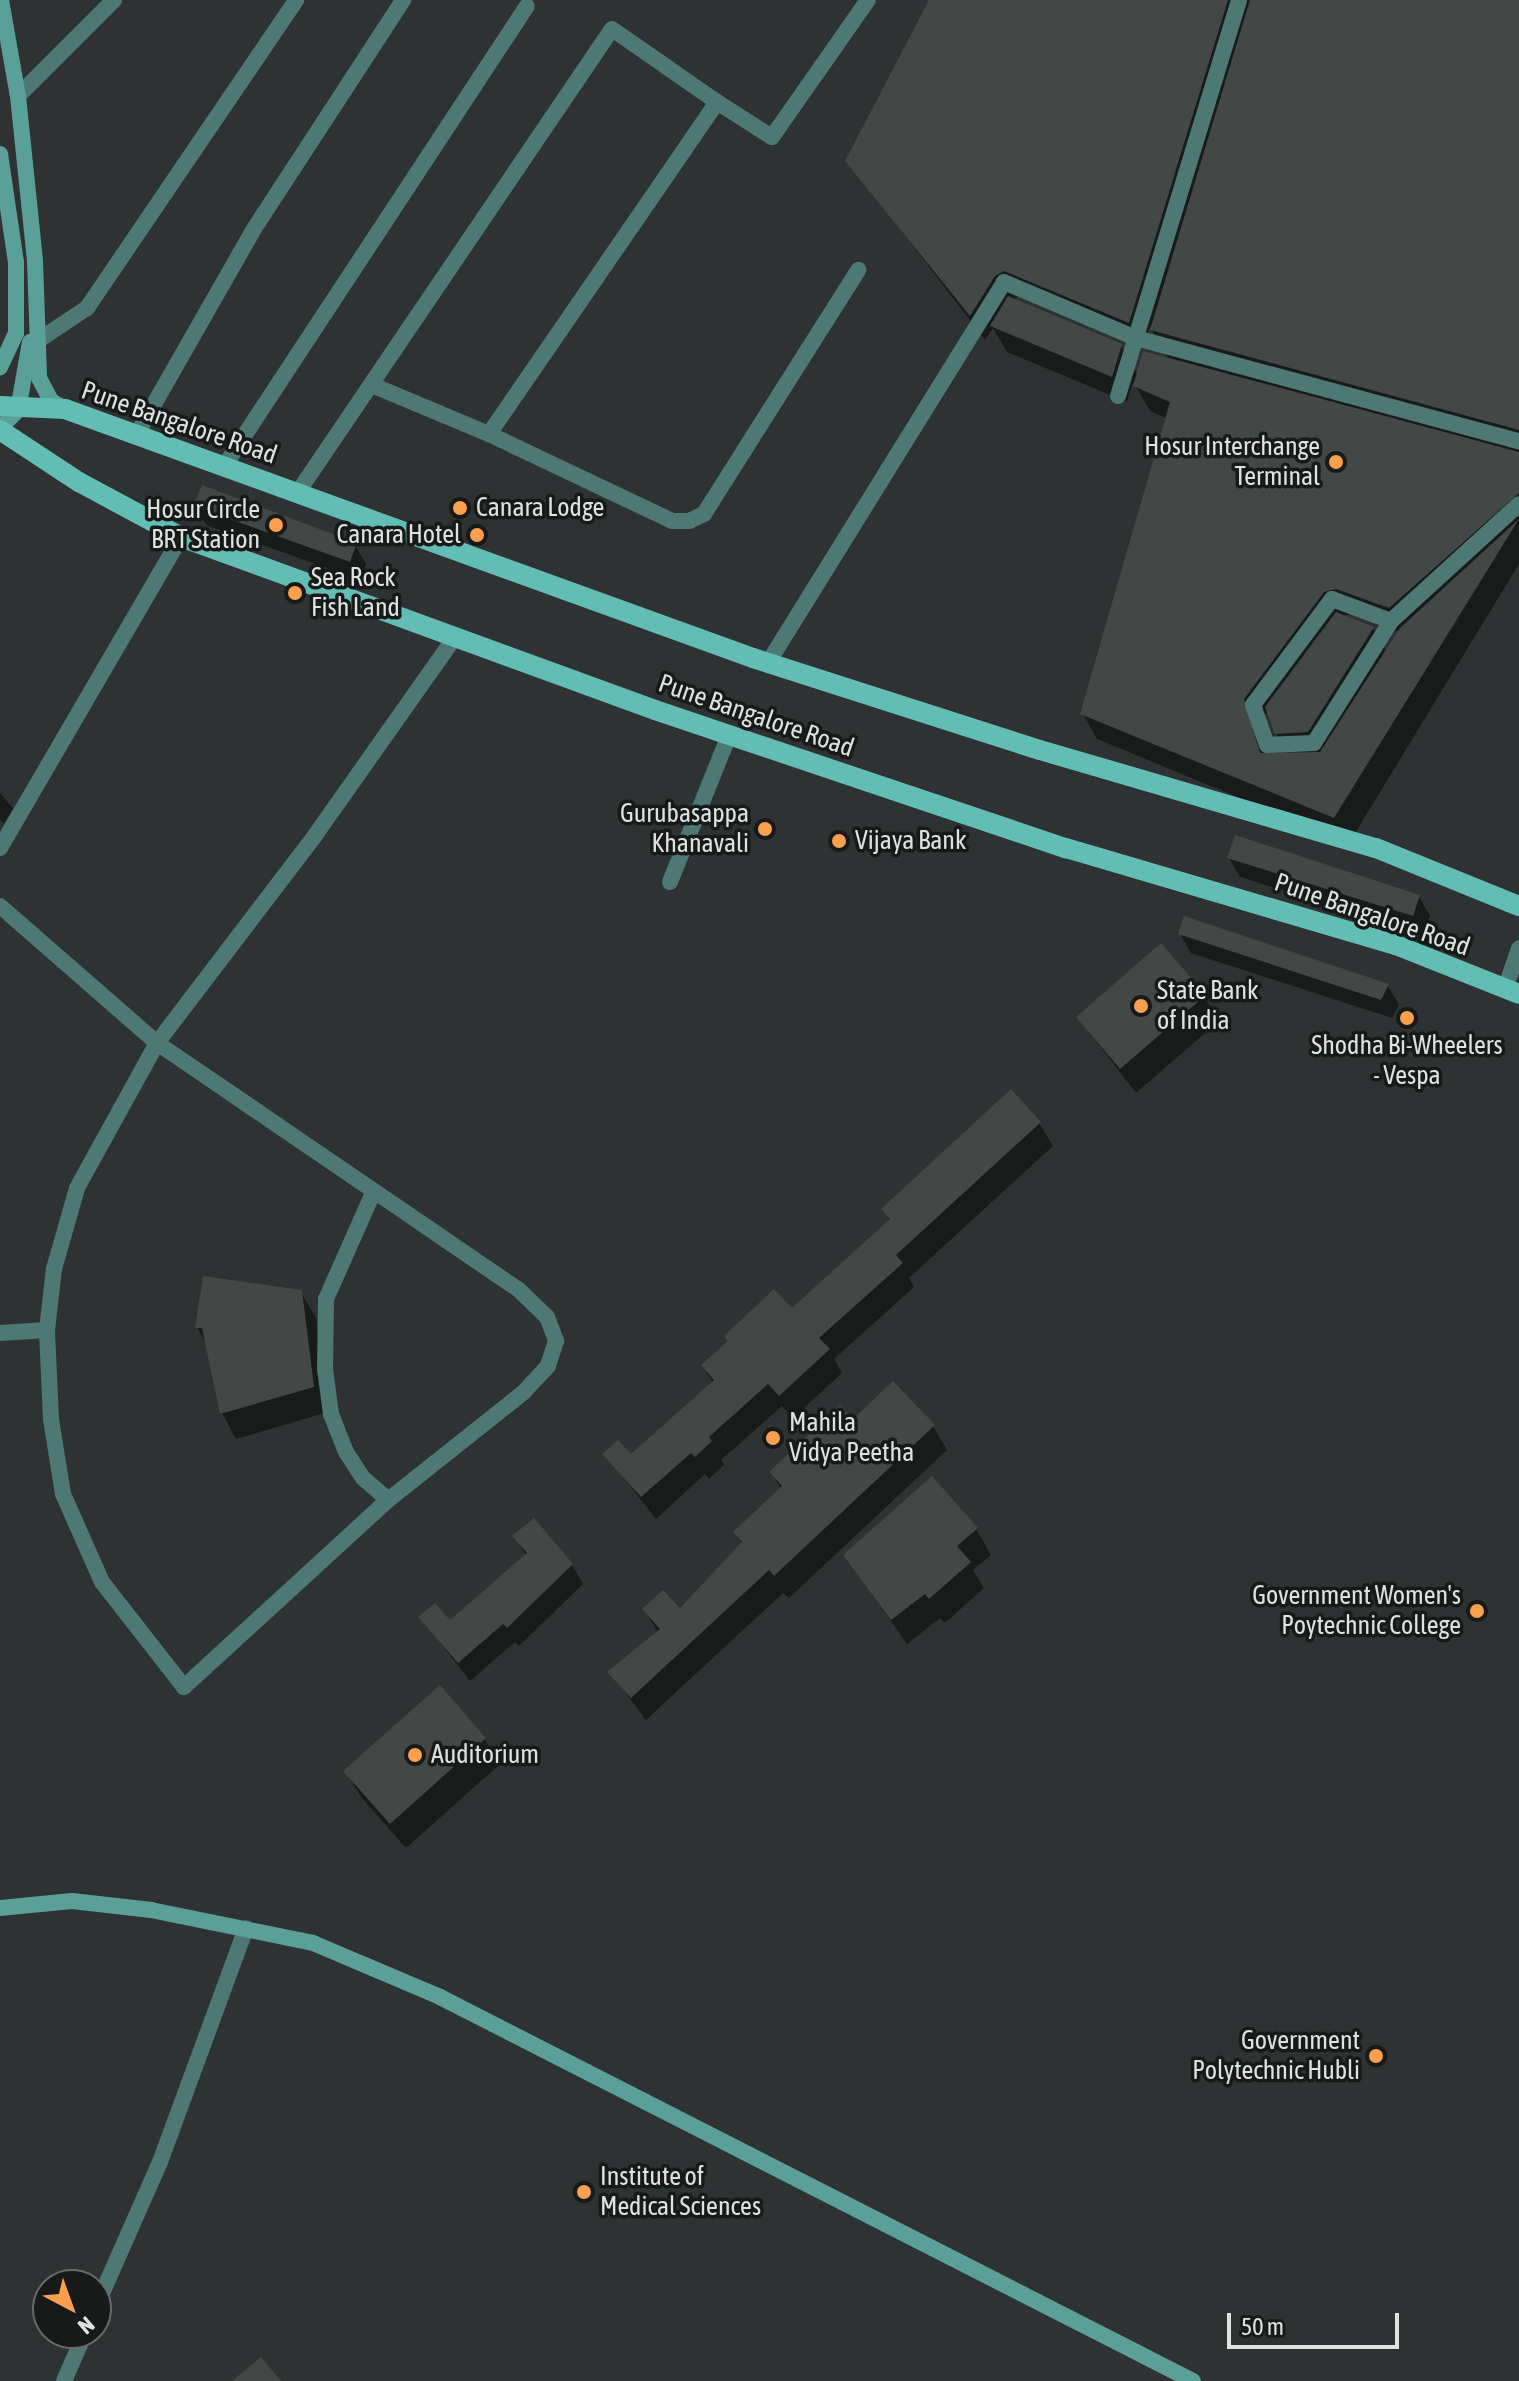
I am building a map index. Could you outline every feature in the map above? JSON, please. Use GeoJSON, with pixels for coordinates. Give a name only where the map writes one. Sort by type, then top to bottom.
{"type":"FeatureCollection","features":[{"type":"Feature","properties":{"kind":"main road","name":"Pune Bangalore Road"},"geometry":{"type":"LineString","coordinates":[[9,408],[65,409],[768,663],[1025,745],[1403,857],[1519,906]]}},
{"type":"Feature","properties":{"kind":"main road","name":"Pune Bangalore Road"},"geometry":{"type":"LineString","coordinates":[[0,429],[79,482],[181,537],[729,735],[1066,848],[1396,945],[1512,991]]}},
{"type":"Feature","properties":{"kind":"street"},"geometry":{"type":"LineString","coordinates":[[1,0],[18,96],[36,342],[43,391],[65,409]]}},
{"type":"Feature","properties":{"kind":"street"},"geometry":{"type":"LineString","coordinates":[[18,96],[114,0]]}},
{"type":"Feature","properties":{"kind":"street"},"geometry":{"type":"LineString","coordinates":[[36,342],[87,308],[296,0]]}},
{"type":"Feature","properties":{"kind":"street"},"geometry":{"type":"LineString","coordinates":[[137,434],[252,232],[403,0]]}},
{"type":"Feature","properties":{"kind":"street"},"geometry":{"type":"LineString","coordinates":[[298,492],[612,29],[772,137],[868,0]]}},
{"type":"Feature","properties":{"kind":"street"},"geometry":{"type":"LineString","coordinates":[[1118,396],[1239,0]]}},
{"type":"Feature","properties":{"kind":"street"},"geometry":{"type":"LineString","coordinates":[[225,465],[527,6]]}},
{"type":"Feature","properties":{"kind":"street"},"geometry":{"type":"LineString","coordinates":[[489,434],[717,102]]}},
{"type":"Feature","properties":{"kind":"street"},"geometry":{"type":"LineString","coordinates":[[0,154],[16,263],[16,333],[0,368]]}},
{"type":"Feature","properties":{"kind":"street"},"geometry":{"type":"LineString","coordinates":[[372,385],[489,434],[672,521],[689,521],[704,514],[858,270]]}},
{"type":"Feature","properties":{"kind":"street"},"geometry":{"type":"LineString","coordinates":[[768,663],[1004,282],[1136,338],[1519,441]]}},
{"type":"Feature","properties":{"kind":"street"},"geometry":{"type":"LineString","coordinates":[[0,429],[9,408],[35,314]]}},
{"type":"Feature","properties":{"kind":"street"},"geometry":{"type":"LineString","coordinates":[[1391,621],[1332,599],[1253,705],[1267,745],[1314,743],[1391,621],[1519,504]]}},
{"type":"Feature","properties":{"kind":"street"},"geometry":{"type":"LineString","coordinates":[[0,848],[181,537]]}},
{"type":"Feature","properties":{"kind":"street"},"geometry":{"type":"LineString","coordinates":[[0,906],[157,1043],[518,1289],[547,1317],[556,1341],[548,1366],[524,1392],[388,1500],[184,1687],[102,1582],[63,1494],[51,1419],[47,1330],[54,1269],[77,1188],[157,1043],[267,901],[455,637]]}},
{"type":"Feature","properties":{"kind":"street"},"geometry":{"type":"LineString","coordinates":[[670,882],[729,735]]}},
{"type":"Feature","properties":{"kind":"street"},"geometry":{"type":"LineString","coordinates":[[1512,991],[1519,948]]}},
{"type":"Feature","properties":{"kind":"street"},"geometry":{"type":"LineString","coordinates":[[373,1193],[326,1299],[325,1369],[331,1414],[346,1452],[363,1478],[388,1500]]}},
{"type":"Feature","properties":{"kind":"street"},"geometry":{"type":"LineString","coordinates":[[0,1333],[47,1330]]}},
{"type":"Feature","properties":{"kind":"street"},"geometry":{"type":"LineString","coordinates":[[0,1908],[72,1901],[246,1928],[313,1943],[440,1997],[1193,2381]]}},
{"type":"Feature","properties":{"kind":"street"},"geometry":{"type":"LineString","coordinates":[[112,2271],[160,2162],[246,1928]]}},
{"type":"Feature","properties":{"kind":"street"},"geometry":{"type":"LineString","coordinates":[[64,2381],[78,2349]]}},
{"type":"Feature","properties":{"kind":"building"},"geometry":{"type":"Polygon","coordinates":[[[929,0],[1228,0],[1129,323],[1004,271],[995,276],[970,316],[845,161],[929,0]]]}},
{"type":"Feature","properties":{"kind":"building"},"geometry":{"type":"Polygon","coordinates":[[[1250,0],[1519,0],[1519,430],[1150,330],[1250,0]]]}},
{"type":"Feature","properties":{"kind":"building"},"geometry":{"type":"Polygon","coordinates":[[[1008,296],[1122,344],[1112,377],[990,326],[1008,296]]]}},
{"type":"Feature","properties":{"kind":"building"},"geometry":{"type":"Polygon","coordinates":[[[1143,351],[1519,452],[1519,493],[1389,608],[1336,589],[1324,592],[1244,699],[1260,753],[1320,752],[1400,628],[1519,519],[1334,818],[1080,714],[1170,402],[1133,386],[1143,351]]]}},
{"type":"Feature","properties":{"kind":"building","name":"Hosur Circle BRT Station"},"geometry":{"type":"Polygon","coordinates":[[[202,485],[357,543],[350,562],[193,506],[202,485]]]}},
{"type":"Feature","properties":{"kind":"building"},"geometry":{"type":"Polygon","coordinates":[[[1336,612],[1374,627],[1308,732],[1275,734],[1265,707],[1336,612]]]}},
{"type":"Feature","properties":{"kind":"building"},"geometry":{"type":"Polygon","coordinates":[[[1235,835],[1420,895],[1413,916],[1227,858],[1235,835]]]}},
{"type":"Feature","properties":{"kind":"building"},"geometry":{"type":"Polygon","coordinates":[[[1184,916],[1389,984],[1381,1000],[1178,934],[1184,916]]]}},
{"type":"Feature","properties":{"kind":"building","name":"State Bank of India"},"geometry":{"type":"Polygon","coordinates":[[[1161,943],[1206,995],[1120,1069],[1076,1017],[1161,943]]]}},
{"type":"Feature","properties":{"kind":"building"},"geometry":{"type":"Polygon","coordinates":[[[1011,1089],[1041,1122],[896,1255],[903,1263],[819,1338],[830,1349],[779,1396],[768,1384],[709,1437],[712,1441],[695,1457],[691,1453],[641,1497],[602,1454],[618,1440],[631,1454],[714,1380],[701,1365],[728,1341],[724,1336],[774,1289],[792,1308],[890,1219],[881,1209],[1011,1089]]]}},
{"type":"Feature","properties":{"kind":"building"},"geometry":{"type":"Polygon","coordinates":[[[203,1276],[302,1290],[314,1387],[220,1414],[202,1328],[195,1328],[203,1276]]]}},
{"type":"Feature","properties":{"kind":"building"},"geometry":{"type":"Polygon","coordinates":[[[893,1381],[935,1425],[774,1576],[769,1570],[631,1698],[607,1672],[660,1629],[642,1609],[663,1590],[680,1608],[742,1542],[733,1532],[782,1486],[769,1472],[840,1405],[853,1419],[893,1381]]]}},
{"type":"Feature","properties":{"kind":"building"},"geometry":{"type":"Polygon","coordinates":[[[932,1476],[978,1528],[957,1546],[971,1562],[929,1599],[925,1594],[891,1620],[843,1555],[932,1476]]]}},
{"type":"Feature","properties":{"kind":"building"},"geometry":{"type":"Polygon","coordinates":[[[534,1518],[573,1564],[507,1628],[503,1624],[458,1663],[418,1617],[435,1603],[450,1620],[527,1553],[512,1536],[534,1518]]]}},
{"type":"Feature","properties":{"kind":"building","name":"Auditorium"},"geometry":{"type":"Polygon","coordinates":[[[440,1685],[486,1738],[390,1824],[343,1771],[440,1685]]]}},
{"type":"Feature","properties":{"kind":"building"},"geometry":{"type":"Polygon","coordinates":[[[261,2357],[281,2381],[232,2381],[261,2357]]]}},
{"type":"Feature","properties":{"kind":"place","name":"Hosur Interchange Terminal"},"geometry":{"type":"Point","coordinates":[1336,462]}},
{"type":"Feature","properties":{"kind":"place","name":"Canara Lodge"},"geometry":{"type":"Point","coordinates":[460,508]}},
{"type":"Feature","properties":{"kind":"place","name":"Hosur Circle BRT Station"},"geometry":{"type":"Point","coordinates":[276,525]}},
{"type":"Feature","properties":{"kind":"place","name":"Canara Hotel"},"geometry":{"type":"Point","coordinates":[477,535]}},
{"type":"Feature","properties":{"kind":"place","name":"Sea Rock Fish Land"},"geometry":{"type":"Point","coordinates":[295,593]}},
{"type":"Feature","properties":{"kind":"place","name":"Gurubasappa Khanavali"},"geometry":{"type":"Point","coordinates":[765,829]}},
{"type":"Feature","properties":{"kind":"place","name":"Vijaya Bank"},"geometry":{"type":"Point","coordinates":[839,841]}},
{"type":"Feature","properties":{"kind":"place","name":"State Bank of India"},"geometry":{"type":"Point","coordinates":[1141,1006]}},
{"type":"Feature","properties":{"kind":"place","name":"Shodha Bi-Wheelers - Vespa"},"geometry":{"type":"Point","coordinates":[1407,1018]}},
{"type":"Feature","properties":{"kind":"place","name":"Mahila Vidya Peetha"},"geometry":{"type":"Point","coordinates":[773,1438]}},
{"type":"Feature","properties":{"kind":"place","name":"Government Women's Poytechnic College"},"geometry":{"type":"Point","coordinates":[1477,1611]}},
{"type":"Feature","properties":{"kind":"place","name":"Auditorium"},"geometry":{"type":"Point","coordinates":[415,1755]}},
{"type":"Feature","properties":{"kind":"place","name":"Government Polytechnic Hubli"},"geometry":{"type":"Point","coordinates":[1376,2056]}},
{"type":"Feature","properties":{"kind":"place","name":"Institute of Medical Sciences"},"geometry":{"type":"Point","coordinates":[584,2192]}}]}
